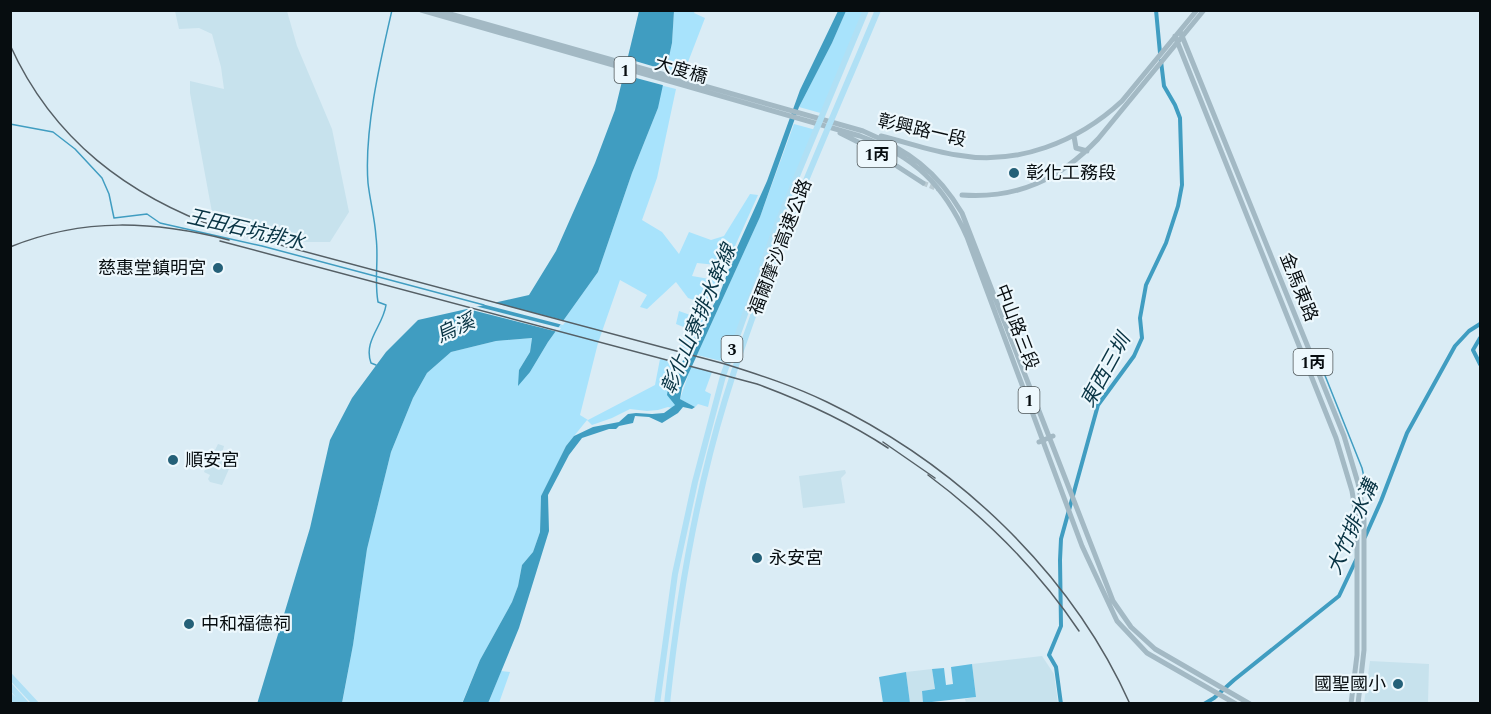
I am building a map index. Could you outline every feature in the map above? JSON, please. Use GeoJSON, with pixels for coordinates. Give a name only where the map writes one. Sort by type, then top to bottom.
{"type":"FeatureCollection","features":[{"type":"Feature","properties":{"kind":"highway","name":"福爾摩沙高速公路"},"geometry":{"type":"LineString","coordinates":[[657,704],[675,574],[694,482],[723,376],[777,224],[866,10]]}},
{"type":"Feature","properties":{"kind":"highway","name":"福爾摩沙高速公路"},"geometry":{"type":"LineString","coordinates":[[667,704],[675,635],[695,524],[725,400],[771,267],[878,10]]}},
{"type":"Feature","properties":{"kind":"highway"},"geometry":{"type":"LineString","coordinates":[[11,676],[36,704]]}},
{"type":"Feature","properties":{"kind":"highway"},"geometry":{"type":"LineString","coordinates":[[10,687],[26,704]]}},
{"type":"Feature","properties":{"kind":"highway"},"geometry":{"type":"LineString","coordinates":[[10,696],[19,704]]}},
{"type":"Feature","properties":{"kind":"main road","name":"大度橋"},"geometry":{"type":"LineString","coordinates":[[421,10],[830,128]]}},
{"type":"Feature","properties":{"kind":"main road","name":"大度橋"},"geometry":{"type":"LineString","coordinates":[[436,10],[863,131]]}},
{"type":"Feature","properties":{"kind":"main road","name":"彰興路一段"},"geometry":{"type":"LineString","coordinates":[[1179,37],[1197,10]]}},
{"type":"Feature","properties":{"kind":"main road","name":"彰興路一段"},"geometry":{"type":"LineString","coordinates":[[863,131],[927,149],[979,158],[1010,157],[1046,147],[1074,136],[1109,113],[1204,10]]}},
{"type":"Feature","properties":{"kind":"main road","name":"金馬東路"},"geometry":{"type":"LineString","coordinates":[[1179,37],[1346,466],[1357,520],[1357,655],[1351,704]]}},
{"type":"Feature","properties":{"kind":"main road","name":"金馬東路"},"geometry":{"type":"LineString","coordinates":[[1179,37],[1344,436],[1358,483],[1364,515],[1364,625],[1358,704]]}},
{"type":"Feature","properties":{"kind":"main road","name":"彰興路一段"},"geometry":{"type":"LineString","coordinates":[[962,195],[990,196],[1022,189],[1064,170],[1098,139],[1160,59]]}},
{"type":"Feature","properties":{"kind":"main road"},"geometry":{"type":"LineString","coordinates":[[1094,123],[1099,128],[1098,139]]}},
{"type":"Feature","properties":{"kind":"main road","name":"彰興路一段"},"geometry":{"type":"LineString","coordinates":[[830,128],[866,146],[923,183]]}},
{"type":"Feature","properties":{"kind":"main road","name":"中山路三段"},"geometry":{"type":"LineString","coordinates":[[830,128],[860,136],[898,153],[926,174],[953,208],[1113,601],[1131,627],[1155,649],[1215,688]]}},
{"type":"Feature","properties":{"kind":"main road","name":"中山路三段"},"geometry":{"type":"LineString","coordinates":[[863,131],[910,154],[939,181],[962,213],[1046,439],[1080,547],[1117,621],[1147,653],[1215,688]]}},
{"type":"Feature","properties":{"kind":"main road"},"geometry":{"type":"LineString","coordinates":[[1074,136],[1076,148],[1087,151]]}},
{"type":"Feature","properties":{"kind":"main road"},"geometry":{"type":"LineString","coordinates":[[1080,547],[1091,543]]}},
{"type":"Feature","properties":{"kind":"main road","name":"1"},"geometry":{"type":"LineString","coordinates":[[1215,688],[1234,700],[1251,704]]}},
{"type":"Feature","properties":{"kind":"shaded area"},"geometry":{"type":"Polygon","coordinates":[[[175,11],[287,11],[297,46],[332,129],[349,212],[330,242],[300,242],[214,223],[190,93],[190,81],[224,89],[221,67],[212,34],[199,28],[179,29],[175,11]]]}},
{"type":"Feature","properties":{"kind":"shaded area"},"geometry":{"type":"Polygon","coordinates":[[[674,11],[695,11],[694,13],[705,18],[683,75],[666,70],[672,43],[674,11]]]}},
{"type":"Feature","properties":{"kind":"shaded area"},"geometry":{"type":"Polygon","coordinates":[[[846,11],[868,11],[824,114],[799,107],[832,43],[846,11]]]}},
{"type":"Feature","properties":{"kind":"shaded area"},"geometry":{"type":"Polygon","coordinates":[[[660,85],[676,89],[657,178],[642,220],[662,232],[679,254],[689,232],[711,240],[724,236],[750,194],[758,195],[726,266],[697,263],[692,276],[721,281],[688,352],[679,350],[686,328],[676,324],[679,311],[693,316],[691,324],[697,325],[706,304],[688,298],[676,282],[647,309],[640,307],[647,295],[620,280],[598,343],[580,415],[588,420],[655,385],[660,359],[681,364],[674,383],[668,389],[676,404],[672,408],[658,410],[630,409],[592,425],[587,420],[566,446],[541,496],[540,532],[533,552],[522,565],[512,602],[480,660],[462,703],[342,704],[367,549],[391,452],[413,398],[427,373],[451,352],[496,341],[532,338],[530,352],[519,370],[530,372],[548,342],[598,272],[632,173],[658,108],[660,85]]]}},
{"type":"Feature","properties":{"kind":"shaded area"},"geometry":{"type":"Polygon","coordinates":[[[794,124],[816,130],[725,362],[697,355],[760,217],[794,124]]]}},
{"type":"Feature","properties":{"kind":"shaded area"},"geometry":{"type":"Polygon","coordinates":[[[691,367],[712,372],[705,391],[711,394],[708,407],[698,404],[695,407],[680,399],[691,367]]]}},
{"type":"Feature","properties":{"kind":"shaded area"},"geometry":{"type":"Polygon","coordinates":[[[218,444],[224,446],[221,457],[232,462],[222,485],[210,482],[208,479],[210,475],[204,472],[208,461],[203,458],[205,452],[213,454],[218,444]]]}},
{"type":"Feature","properties":{"kind":"shaded area"},"geometry":{"type":"Polygon","coordinates":[[[845,470],[846,473],[841,478],[845,503],[803,508],[799,476],[845,470]]]}},
{"type":"Feature","properties":{"kind":"shaded area"},"geometry":{"type":"Polygon","coordinates":[[[1042,656],[1054,674],[1058,703],[966,703],[965,699],[976,697],[972,664],[1042,656]]]}},
{"type":"Feature","properties":{"kind":"shaded area","name":"國聖國小"},"geometry":{"type":"Polygon","coordinates":[[[1370,661],[1429,664],[1428,703],[1364,703],[1370,661]]]}},
{"type":"Feature","properties":{"kind":"shaded area"},"geometry":{"type":"Polygon","coordinates":[[[972,664],[976,697],[923,703],[922,691],[935,689],[932,669],[944,668],[946,685],[953,684],[951,667],[972,664]]]}},
{"type":"Feature","properties":{"kind":"shaded area"},"geometry":{"type":"Polygon","coordinates":[[[932,669],[935,689],[922,691],[923,703],[910,703],[906,672],[932,669]]]}},
{"type":"Feature","properties":{"kind":"shaded area"},"geometry":{"type":"Polygon","coordinates":[[[501,671],[510,672],[499,703],[488,704],[501,671]]]}},
{"type":"Feature","properties":{"kind":"shaded area"},"geometry":{"type":"Polygon","coordinates":[[[906,672],[910,703],[883,703],[879,677],[906,672]]]}},
{"type":"Feature","properties":{"kind":"water","name":"烏溪"},"geometry":{"type":"Polygon","coordinates":[[[639,11],[674,11],[672,43],[658,108],[632,173],[598,272],[518,386],[519,370],[530,352],[532,338],[496,341],[451,352],[427,373],[413,398],[391,452],[367,549],[342,703],[257,704],[310,528],[330,440],[352,398],[386,352],[418,320],[529,295],[556,251],[595,163],[615,110],[639,11]]]}},
{"type":"Feature","properties":{"kind":"water"},"geometry":{"type":"Polygon","coordinates":[[[838,11],[846,11],[799,107],[760,217],[682,388],[680,399],[695,407],[692,409],[683,407],[662,423],[649,417],[635,416],[633,423],[582,438],[569,455],[548,495],[549,531],[519,628],[489,701],[488,703],[462,704],[480,660],[512,602],[522,565],[533,552],[540,532],[541,496],[566,446],[574,436],[593,427],[619,422],[628,414],[664,413],[675,405],[667,395],[668,389],[674,383],[681,364],[720,293],[736,250],[767,181],[800,90],[838,11]]]}},
{"type":"Feature","properties":{"kind":"pier"},"geometry":{"type":"Polygon","coordinates":[[[625,58],[669,71],[666,86],[621,74],[625,58]]]}},
{"type":"Feature","properties":{"kind":"pier"},"geometry":{"type":"Polygon","coordinates":[[[488,301],[566,321],[563,325],[478,303],[488,301]]]}},
{"type":"Feature","properties":{"kind":"pier"},"geometry":{"type":"Polygon","coordinates":[[[471,305],[561,328],[558,332],[460,307],[471,305]]]}},
{"type":"Feature","properties":{"kind":"waterway"},"geometry":{"type":"LineString","coordinates":[[376,365],[371,363],[369,355],[371,341],[386,305],[378,302],[377,245],[367,162],[374,96],[392,10]]}},
{"type":"Feature","properties":{"kind":"waterway","name":"東西三圳"},"geometry":{"type":"LineString","coordinates":[[1156,10],[1160,53]]}},
{"type":"Feature","properties":{"kind":"waterway","name":"東西三圳"},"geometry":{"type":"LineString","coordinates":[[1061,704],[1056,667],[1049,655],[1061,626],[1061,539],[1098,405],[1134,356],[1142,338],[1140,318],[1146,285],[1166,243],[1182,185],[1180,118],[1164,86],[1161,61]]}},
{"type":"Feature","properties":{"kind":"waterway","name":"王田石坑排水"},"geometry":{"type":"LineString","coordinates":[[10,124],[53,132],[75,149],[102,178],[109,194],[114,218],[147,214],[160,223],[262,246],[484,305]]}},
{"type":"Feature","properties":{"kind":"waterway","name":"大竹排水溝"},"geometry":{"type":"LineString","coordinates":[[1365,537],[1407,433],[1455,346],[1469,331],[1480,324]]}},
{"type":"Feature","properties":{"kind":"waterway"},"geometry":{"type":"LineString","coordinates":[[10,337],[10,345]]}},
{"type":"Feature","properties":{"kind":"waterway"},"geometry":{"type":"LineString","coordinates":[[1480,338],[1473,350],[1480,364]]}},
{"type":"Feature","properties":{"kind":"waterway"},"geometry":{"type":"LineString","coordinates":[[1318,358],[1362,468],[1370,504]]}},
{"type":"Feature","properties":{"kind":"waterway","name":"大竹排水溝"},"geometry":{"type":"LineString","coordinates":[[1204,704],[1339,596],[1356,560]]}},
{"type":"Feature","properties":{"kind":"tunnel"},"geometry":{"type":"LineString","coordinates":[[923,183],[938,189]]}},
{"type":"Feature","properties":{"kind":"railway"},"geometry":{"type":"LineString","coordinates":[[10,45],[28,79],[48,109],[71,136],[125,182],[189,216],[224,230],[725,364],[802,391],[875,427],[964,490],[1005,527],[1042,567],[1076,610],[1105,656],[1130,704]]}},
{"type":"Feature","properties":{"kind":"railway"},"geometry":{"type":"LineString","coordinates":[[10,247],[65,231],[119,225],[174,229],[229,240]]}},
{"type":"Feature","properties":{"kind":"railway"},"geometry":{"type":"LineString","coordinates":[[220,241],[757,384],[824,412],[888,448]]}},
{"type":"Feature","properties":{"kind":"railway"},"geometry":{"type":"LineString","coordinates":[[883,442],[935,478]]}},
{"type":"Feature","properties":{"kind":"railway"},"geometry":{"type":"LineString","coordinates":[[928,475],[971,509],[1029,566],[1079,631]]}},
{"type":"Feature","properties":{"kind":"place","name":"彰化工務段"},"geometry":{"type":"Point","coordinates":[1014,173]}},
{"type":"Feature","properties":{"kind":"place","name":"慈惠堂鎮明宮"},"geometry":{"type":"Point","coordinates":[218,268]}},
{"type":"Feature","properties":{"kind":"place","name":"順安宮"},"geometry":{"type":"Point","coordinates":[173,460]}},
{"type":"Feature","properties":{"kind":"place","name":"永安宮"},"geometry":{"type":"Point","coordinates":[757,558]}},
{"type":"Feature","properties":{"kind":"place","name":"中和福德祠"},"geometry":{"type":"Point","coordinates":[189,624]}},
{"type":"Feature","properties":{"kind":"place","name":"國聖國小"},"geometry":{"type":"Point","coordinates":[1398,684]}},
{"type":"Feature","properties":{"kind":"water label","name":"彰化山寮排水幹線"},"geometry":{"type":"Point","coordinates":[698,319]}}]}
